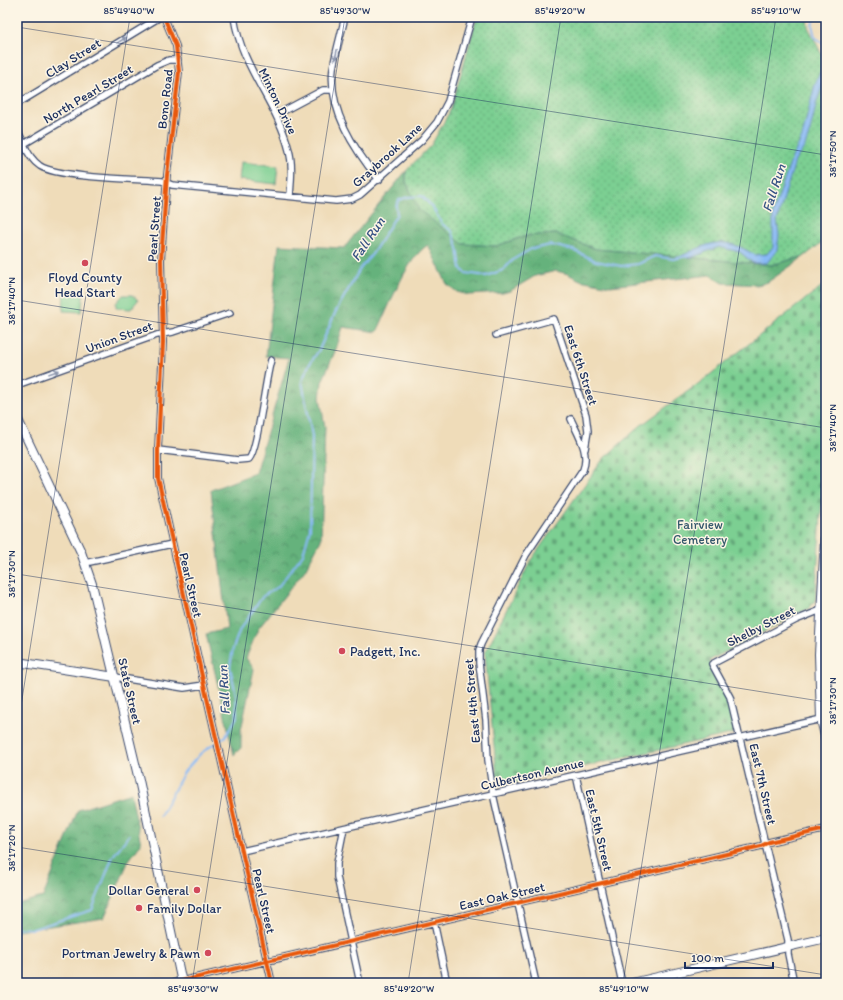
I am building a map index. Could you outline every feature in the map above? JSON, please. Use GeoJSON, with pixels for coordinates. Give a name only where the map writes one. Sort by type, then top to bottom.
{"type":"FeatureCollection","features":[{"type":"Feature","properties":{"kind":"main road","name":"State Street"},"geometry":{"type":"LineString","coordinates":[[17,418],[85,563],[93,587],[139,780],[179,982]]}},
{"type":"Feature","properties":{"kind":"main road"},"geometry":{"type":"LineString","coordinates":[[826,518],[819,654],[823,719],[826,740]]}},
{"type":"Feature","properties":{"kind":"main road"},"geometry":{"type":"LineString","coordinates":[[17,662],[114,677]]}},
{"type":"Feature","properties":{"kind":"main road"},"geometry":{"type":"LineString","coordinates":[[632,983],[788,951],[826,938]]}},
{"type":"Feature","properties":{"kind":"street","name":"Clay Street"},"geometry":{"type":"LineString","coordinates":[[17,104],[160,17]]}},
{"type":"Feature","properties":{"kind":"street","name":"Bono Road"},"geometry":{"type":"LineString","coordinates":[[164,17],[176,46],[178,60],[178,80],[167,184]]}},
{"type":"Feature","properties":{"kind":"street","name":"Minton Drive"},"geometry":{"type":"LineString","coordinates":[[234,17],[237,36],[245,58],[276,116],[289,151],[291,178],[290,196]]}},
{"type":"Feature","properties":{"kind":"street"},"geometry":{"type":"LineString","coordinates":[[345,17],[333,68],[333,90],[338,114],[364,161],[379,180]]}},
{"type":"Feature","properties":{"kind":"street","name":"Graybrook Lane"},"geometry":{"type":"LineString","coordinates":[[24,144],[32,158],[39,165],[49,170],[162,181],[167,184],[290,196],[344,201],[352,199],[366,192],[422,140],[443,112],[452,88],[472,17]]}},
{"type":"Feature","properties":{"kind":"street","name":"North Pearl Street"},"geometry":{"type":"LineString","coordinates":[[24,144],[157,65],[169,60],[178,60]]}},
{"type":"Feature","properties":{"kind":"street"},"geometry":{"type":"LineString","coordinates":[[276,116],[323,90],[333,90]]}},
{"type":"Feature","properties":{"kind":"street"},"geometry":{"type":"LineString","coordinates":[[17,129],[24,144]]}},
{"type":"Feature","properties":{"kind":"street","name":"Pearl Street"},"geometry":{"type":"LineString","coordinates":[[167,184],[161,262],[163,333],[158,478],[272,983]]}},
{"type":"Feature","properties":{"kind":"street","name":"Union Street"},"geometry":{"type":"LineString","coordinates":[[17,385],[163,333],[188,328],[230,313]]}},
{"type":"Feature","properties":{"kind":"street","name":"East 6th Street"},"geometry":{"type":"LineString","coordinates":[[496,335],[554,319],[586,417],[588,431],[585,449]]}},
{"type":"Feature","properties":{"kind":"street"},"geometry":{"type":"LineString","coordinates":[[158,450],[238,460],[249,459],[255,448],[270,360]]}},
{"type":"Feature","properties":{"kind":"street","name":"East 4th Street"},"geometry":{"type":"LineString","coordinates":[[536,983],[493,794],[488,760],[486,720],[479,650],[526,555],[584,470],[586,460],[585,449],[571,419]]}},
{"type":"Feature","properties":{"kind":"street"},"geometry":{"type":"LineString","coordinates":[[85,563],[172,544]]}},
{"type":"Feature","properties":{"kind":"street","name":"Shelby Street"},"geometry":{"type":"LineString","coordinates":[[712,664],[796,620],[821,610]]}},
{"type":"Feature","properties":{"kind":"street","name":"East 7th Street"},"geometry":{"type":"LineString","coordinates":[[712,664],[730,697],[741,738],[766,846],[794,983]]}},
{"type":"Feature","properties":{"kind":"street"},"geometry":{"type":"LineString","coordinates":[[114,677],[184,688],[204,685]]}},
{"type":"Feature","properties":{"kind":"street","name":"Culbertson Avenue"},"geometry":{"type":"LineString","coordinates":[[242,851],[823,719]]}},
{"type":"Feature","properties":{"kind":"street","name":"East 5th Street"},"geometry":{"type":"LineString","coordinates":[[576,775],[622,983]]}},
{"type":"Feature","properties":{"kind":"street"},"geometry":{"type":"LineString","coordinates":[[344,828],[336,869],[360,983]]}},
{"type":"Feature","properties":{"kind":"street","name":"East Oak Street"},"geometry":{"type":"LineString","coordinates":[[179,982],[267,960],[766,846],[769,842],[826,829]]}},
{"type":"Feature","properties":{"kind":"street"},"geometry":{"type":"LineString","coordinates":[[434,922],[448,983]]}},
{"type":"Feature","properties":{"kind":"green space"},"geometry":{"type":"Polygon","coordinates":[[[477,17],[807,17],[808,27],[826,63],[826,239],[805,256],[771,265],[596,249],[556,234],[526,236],[496,246],[463,244],[419,210],[406,182],[406,171],[432,144],[451,109],[477,17]]]}},
{"type":"Feature","properties":{"kind":"green space"},"geometry":{"type":"Polygon","coordinates":[[[241,162],[278,166],[276,184],[239,180],[241,162]]]}},
{"type":"Feature","properties":{"kind":"green space"},"geometry":{"type":"Polygon","coordinates":[[[406,171],[406,182],[419,210],[463,244],[496,246],[526,236],[556,234],[596,249],[771,265],[805,256],[768,282],[759,285],[723,283],[711,275],[610,286],[580,280],[568,274],[556,271],[535,276],[510,291],[503,293],[469,295],[457,292],[447,284],[428,245],[420,251],[399,284],[377,332],[343,327],[336,349],[322,382],[320,398],[325,427],[321,540],[305,570],[258,629],[246,658],[254,669],[241,730],[241,748],[234,755],[206,634],[227,629],[211,490],[255,473],[289,358],[266,356],[279,245],[344,248],[406,171]]]}},
{"type":"Feature","properties":{"kind":"green space","name":"Fairview Cemetery"},"geometry":{"type":"Polygon","coordinates":[[[826,283],[826,442],[815,602],[809,608],[710,660],[712,673],[726,698],[735,733],[498,786],[485,653],[531,560],[603,459],[640,426],[702,381],[826,283]]]}},
{"type":"Feature","properties":{"kind":"green space"},"geometry":{"type":"Polygon","coordinates":[[[64,290],[84,292],[81,312],[63,311],[64,290]]]}},
{"type":"Feature","properties":{"kind":"green space"},"geometry":{"type":"Polygon","coordinates":[[[123,295],[132,295],[138,300],[131,309],[116,308],[116,303],[123,295]]]}},
{"type":"Feature","properties":{"kind":"green space"},"geometry":{"type":"Polygon","coordinates":[[[131,793],[141,844],[129,860],[104,918],[17,931],[17,904],[43,897],[78,810],[131,793]]]}},
{"type":"Feature","properties":{"kind":"water"},"geometry":{"type":"Polygon","coordinates":[[[825,61],[826,76],[817,101],[810,131],[805,146],[795,161],[777,221],[779,235],[777,250],[767,263],[753,263],[740,252],[719,247],[693,257],[681,256],[710,244],[718,243],[735,245],[755,255],[767,254],[773,247],[773,213],[792,158],[802,137],[815,84],[825,61]]]}},
{"type":"Feature","properties":{"kind":"waterway","name":"Fall Run"},"geometry":{"type":"LineString","coordinates":[[815,17],[812,25],[815,37],[826,45]]}},
{"type":"Feature","properties":{"kind":"waterway","name":"Fall Run"},"geometry":{"type":"LineString","coordinates":[[160,816],[184,772],[201,753],[226,736],[237,717],[236,695],[230,667],[233,648],[240,629],[263,596],[278,587],[303,554],[310,529],[312,436],[302,381],[309,365],[319,350],[336,311],[360,269],[373,253],[397,214],[396,206],[399,200],[408,197],[422,196],[433,208],[442,224],[452,231],[458,248],[461,269],[466,273],[486,276],[503,270],[514,259],[531,249],[551,245],[573,250],[596,261],[621,266],[638,264],[655,256],[673,259],[687,256]]}},
{"type":"Feature","properties":{"kind":"waterway","name":"Fall Run"},"geometry":{"type":"LineString","coordinates":[[17,928],[33,929],[92,910],[113,856],[129,835]]}},
{"type":"Feature","properties":{"kind":"cycle path"},"geometry":{"type":"LineString","coordinates":[[164,17],[176,46],[179,72],[167,175],[161,260],[163,342],[158,478],[272,983]]}},
{"type":"Feature","properties":{"kind":"cycle path"},"geometry":{"type":"LineString","coordinates":[[173,983],[761,846],[769,842],[826,829]]}},
{"type":"Feature","properties":{"kind":"place","name":"Floyd County Head Start"},"geometry":{"type":"Point","coordinates":[85,263]}},
{"type":"Feature","properties":{"kind":"place","name":"Padgett, Inc."},"geometry":{"type":"Point","coordinates":[342,651]}},
{"type":"Feature","properties":{"kind":"place","name":"Dollar General"},"geometry":{"type":"Point","coordinates":[197,890]}},
{"type":"Feature","properties":{"kind":"place","name":"Family Dollar"},"geometry":{"type":"Point","coordinates":[139,908]}},
{"type":"Feature","properties":{"kind":"place","name":"Portman Jewelry & Pawn"},"geometry":{"type":"Point","coordinates":[208,953]}}]}
